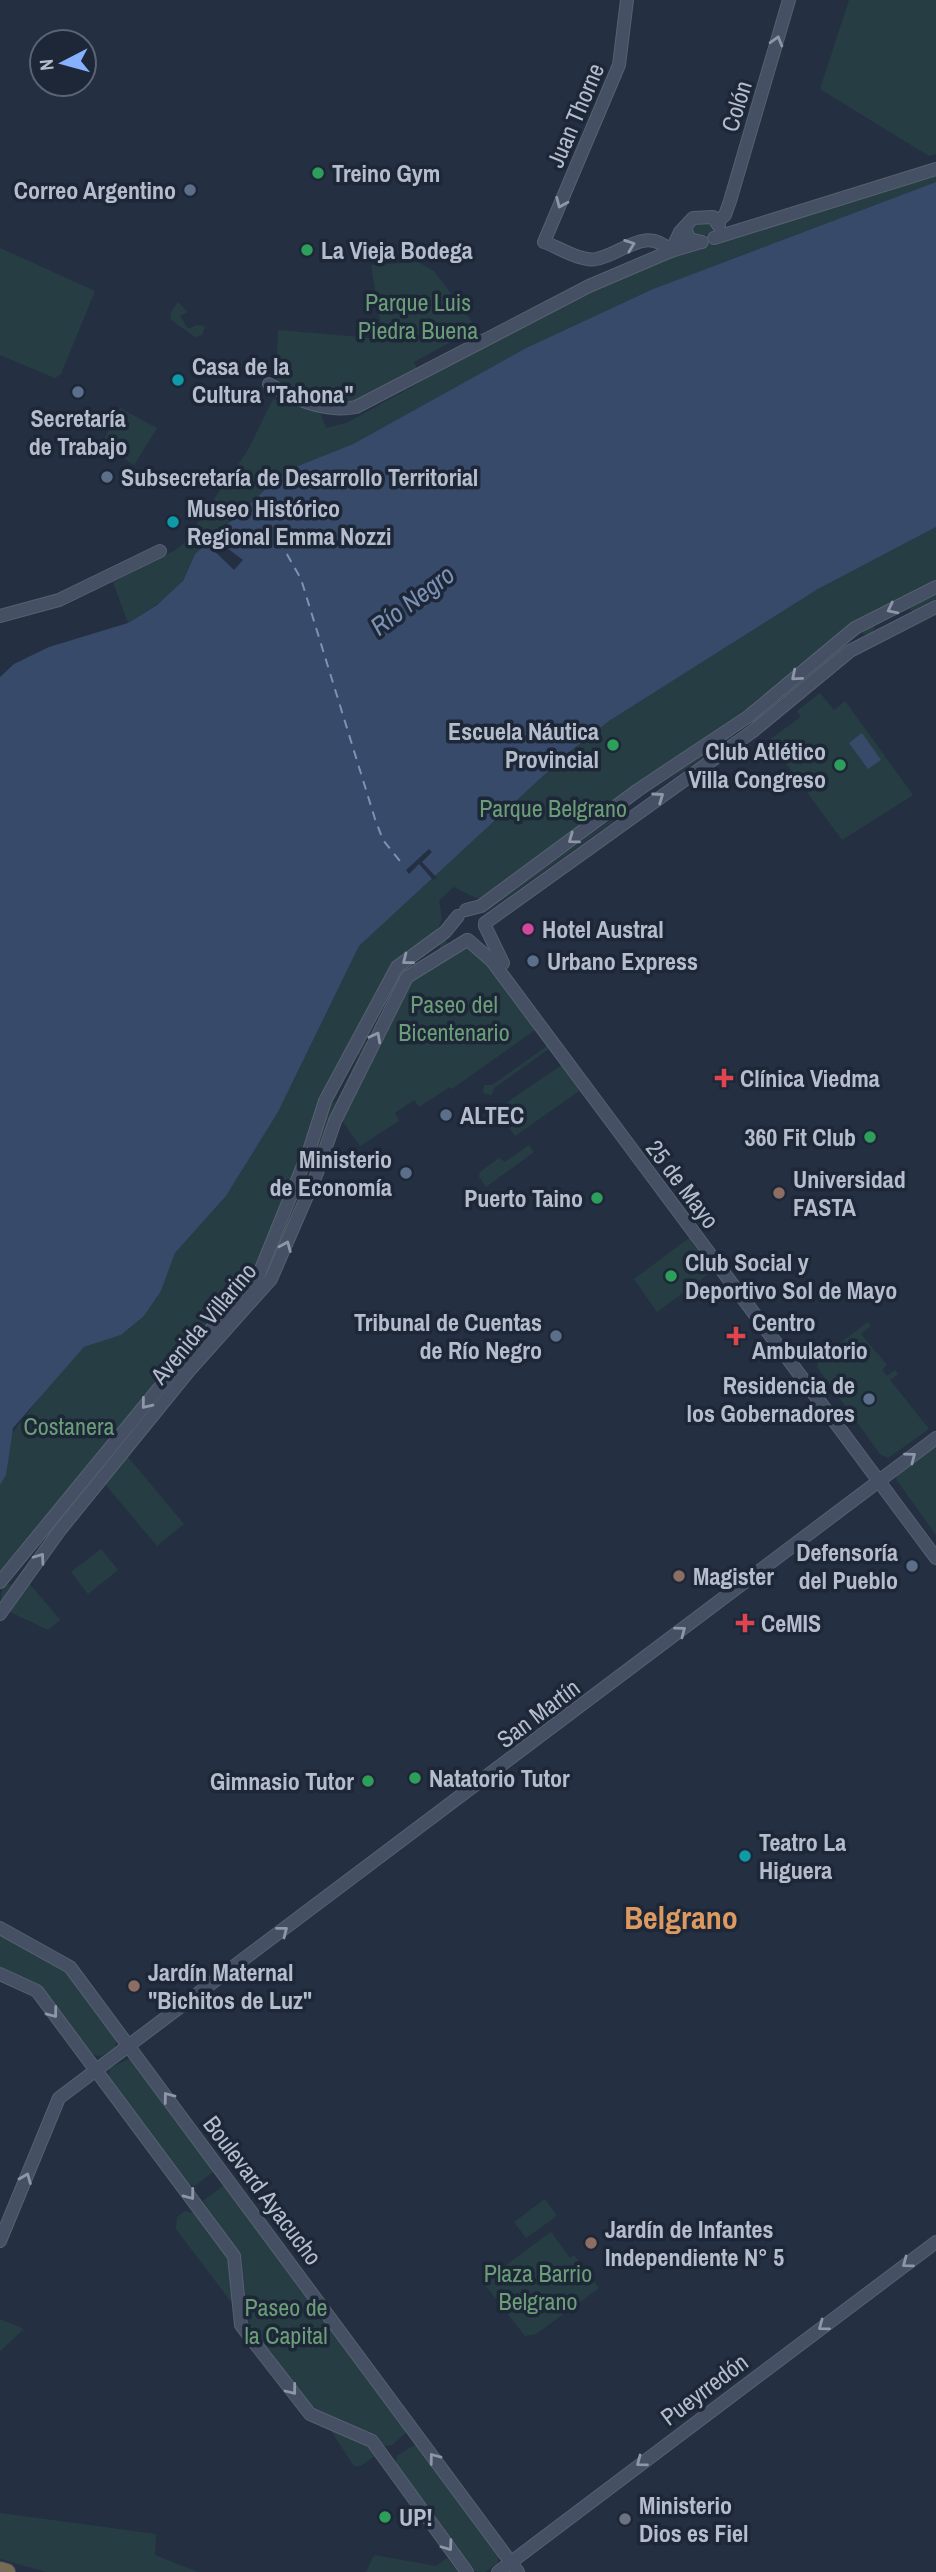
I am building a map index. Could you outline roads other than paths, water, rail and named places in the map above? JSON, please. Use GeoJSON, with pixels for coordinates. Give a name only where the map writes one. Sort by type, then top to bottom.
{"type":"FeatureCollection","features":[{"type":"Feature","properties":{"kind":"highway"},"geometry":{"type":"LineString","coordinates":[[0,2570],[7,2572]]}},
{"type":"Feature","properties":{"kind":"main road","name":"Juan Thorne"},"geometry":{"type":"LineString","coordinates":[[627,0],[619,65],[544,242],[591,259],[645,240],[661,243],[671,251]]}},
{"type":"Feature","properties":{"kind":"main road","name":"Colón"},"geometry":{"type":"LineString","coordinates":[[718,222],[725,215],[730,201],[789,0]]}},
{"type":"Feature","properties":{"kind":"main road"},"geometry":{"type":"LineString","coordinates":[[269,384],[284,394],[320,407],[344,410],[356,407],[589,286],[671,251],[936,169]]}},
{"type":"Feature","properties":{"kind":"main road"},"geometry":{"type":"LineString","coordinates":[[671,251],[685,227],[697,217],[713,217],[718,222],[749,226]]}},
{"type":"Feature","properties":{"kind":"main road"},"geometry":{"type":"LineString","coordinates":[[714,238],[718,222]]}},
{"type":"Feature","properties":{"kind":"main road"},"geometry":{"type":"LineString","coordinates":[[685,227],[689,239],[701,242]]}},
{"type":"Feature","properties":{"kind":"main road"},"geometry":{"type":"LineString","coordinates":[[0,616],[59,600],[160,551]]}},
{"type":"Feature","properties":{"kind":"main road","name":"Avenida Villarino"},"geometry":{"type":"LineString","coordinates":[[0,1582],[174,1370],[257,1279],[309,1151],[325,1101],[397,967],[445,932],[462,913],[481,906],[638,790],[749,716],[849,633],[936,587]]}},
{"type":"Feature","properties":{"kind":"main road"},"geometry":{"type":"LineString","coordinates":[[467,940],[481,936],[485,925],[753,731],[859,646],[936,607]]}},
{"type":"Feature","properties":{"kind":"main road"},"geometry":{"type":"LineString","coordinates":[[462,913],[479,913],[485,925]]}},
{"type":"Feature","properties":{"kind":"main road","name":"25 de Mayo"},"geometry":{"type":"LineString","coordinates":[[462,913],[456,930],[492,961],[936,1546]]}},
{"type":"Feature","properties":{"kind":"main road","name":"25 de Mayo"},"geometry":{"type":"LineString","coordinates":[[485,925],[498,957],[883,1478],[936,1558]]}},
{"type":"Feature","properties":{"kind":"main road","name":"Avenida Villarino"},"geometry":{"type":"LineString","coordinates":[[0,1614],[60,1530],[188,1372],[271,1279],[317,1172],[335,1121],[407,977],[467,940]]}},
{"type":"Feature","properties":{"kind":"main road","name":"San Martín"},"geometry":{"type":"LineString","coordinates":[[0,2241],[59,2098],[936,1438]]}},
{"type":"Feature","properties":{"kind":"main road","name":"Boulevard Ayacucho"},"geometry":{"type":"LineString","coordinates":[[0,1928],[70,1967],[515,2567]]}},
{"type":"Feature","properties":{"kind":"main road"},"geometry":{"type":"LineString","coordinates":[[0,1974],[37,1991],[234,2256],[241,2325],[310,2414],[372,2441],[467,2572]]}},
{"type":"Feature","properties":{"kind":"main road","name":"Pueyrredón"},"geometry":{"type":"LineString","coordinates":[[498,2572],[515,2567],[936,2242]]}},
{"type":"Feature","properties":{"kind":"water","name":"Río Negro"},"geometry":{"type":"Polygon","coordinates":[[[936,182],[936,527],[818,589],[609,721],[568,753],[359,946],[278,1112],[226,1196],[175,1253],[161,1291],[144,1316],[121,1335],[84,1347],[13,1428],[6,1475],[0,1485],[0,677],[14,664],[49,647],[128,623],[157,605],[183,581],[195,554],[269,486],[298,466],[353,444],[526,348],[653,289],[936,182]]]}},
{"type":"Feature","properties":{"kind":"water"},"geometry":{"type":"Polygon","coordinates":[[[862,733],[881,760],[868,769],[849,743],[862,733]]]}},
{"type":"Feature","properties":{"kind":"place","name":"Treino Gym"},"geometry":{"type":"Point","coordinates":[318,173]}},
{"type":"Feature","properties":{"kind":"place","name":"Correo Argentino"},"geometry":{"type":"Point","coordinates":[190,190]}},
{"type":"Feature","properties":{"kind":"place","name":"La Vieja Bodega"},"geometry":{"type":"Point","coordinates":[307,250]}},
{"type":"Feature","properties":{"kind":"place","name":"Casa de la Cultura \"Tahona\""},"geometry":{"type":"Point","coordinates":[178,380]}},
{"type":"Feature","properties":{"kind":"place","name":"Secretaría de Trabajo"},"geometry":{"type":"Point","coordinates":[78,392]}},
{"type":"Feature","properties":{"kind":"place","name":"Subsecretaría de Desarrollo Territorial"},"geometry":{"type":"Point","coordinates":[107,477]}},
{"type":"Feature","properties":{"kind":"place","name":"Museo Histórico Regional Emma Nozzi"},"geometry":{"type":"Point","coordinates":[173,522]}},
{"type":"Feature","properties":{"kind":"place","name":"Escuela Náutica Provincial"},"geometry":{"type":"Point","coordinates":[613,745]}},
{"type":"Feature","properties":{"kind":"place","name":"Club Atlético Villa Congreso"},"geometry":{"type":"Point","coordinates":[840,765]}},
{"type":"Feature","properties":{"kind":"place","name":"Hotel Austral"},"geometry":{"type":"Point","coordinates":[528,929]}},
{"type":"Feature","properties":{"kind":"place","name":"Urbano Express"},"geometry":{"type":"Point","coordinates":[533,961]}},
{"type":"Feature","properties":{"kind":"place","name":"Clínica Viedma"},"geometry":{"type":"Point","coordinates":[724,1078]}},
{"type":"Feature","properties":{"kind":"place","name":"ALTEC"},"geometry":{"type":"Point","coordinates":[446,1115]}},
{"type":"Feature","properties":{"kind":"place","name":"360 Fit Club"},"geometry":{"type":"Point","coordinates":[870,1137]}},
{"type":"Feature","properties":{"kind":"place","name":"Ministerio de Economía"},"geometry":{"type":"Point","coordinates":[406,1173]}},
{"type":"Feature","properties":{"kind":"place","name":"Universidad FASTA"},"geometry":{"type":"Point","coordinates":[779,1193]}},
{"type":"Feature","properties":{"kind":"place","name":"Puerto Taino"},"geometry":{"type":"Point","coordinates":[597,1198]}},
{"type":"Feature","properties":{"kind":"place","name":"Club Social y Deportivo Sol de Mayo"},"geometry":{"type":"Point","coordinates":[671,1276]}},
{"type":"Feature","properties":{"kind":"place","name":"Tribunal de Cuentas de Río Negro"},"geometry":{"type":"Point","coordinates":[556,1336]}},
{"type":"Feature","properties":{"kind":"place","name":"Centro Ambulatorio"},"geometry":{"type":"Point","coordinates":[736,1336]}},
{"type":"Feature","properties":{"kind":"place","name":"Residencia de los Gobernadores"},"geometry":{"type":"Point","coordinates":[869,1399]}},
{"type":"Feature","properties":{"kind":"place","name":"Defensoría del Pueblo"},"geometry":{"type":"Point","coordinates":[912,1566]}},
{"type":"Feature","properties":{"kind":"place","name":"Magister"},"geometry":{"type":"Point","coordinates":[679,1576]}},
{"type":"Feature","properties":{"kind":"place","name":"CeMIS"},"geometry":{"type":"Point","coordinates":[745,1623]}},
{"type":"Feature","properties":{"kind":"place","name":"Natatorio Tutor"},"geometry":{"type":"Point","coordinates":[415,1778]}},
{"type":"Feature","properties":{"kind":"place","name":"Gimnasio Tutor"},"geometry":{"type":"Point","coordinates":[368,1781]}},
{"type":"Feature","properties":{"kind":"place","name":"Teatro La Higuera"},"geometry":{"type":"Point","coordinates":[745,1856]}},
{"type":"Feature","properties":{"kind":"place","name":"Jardín Maternal \"Bichitos de Luz\""},"geometry":{"type":"Point","coordinates":[134,1986]}},
{"type":"Feature","properties":{"kind":"place","name":"Jardín de Infantes Independiente N° 5"},"geometry":{"type":"Point","coordinates":[591,2243]}},
{"type":"Feature","properties":{"kind":"place","name":"UP!"},"geometry":{"type":"Point","coordinates":[385,2517]}},
{"type":"Feature","properties":{"kind":"place","name":"Ministerio Dios es Fiel"},"geometry":{"type":"Point","coordinates":[625,2519]}},
{"type":"Feature","properties":{"kind":"district","name":"Belgrano"},"geometry":{"type":"Point","coordinates":[681,1917]}},
{"type":"Feature","properties":{"kind":"park label","name":"Parque Luis Piedra Buena"},"geometry":{"type":"Point","coordinates":[418,316]}},
{"type":"Feature","properties":{"kind":"park label","name":"Parque Belgrano"},"geometry":{"type":"Point","coordinates":[553,808]}},
{"type":"Feature","properties":{"kind":"park label","name":"Paseo del Bicentenario"},"geometry":{"type":"Point","coordinates":[454,1018]}},
{"type":"Feature","properties":{"kind":"park label","name":"Costanera"},"geometry":{"type":"Point","coordinates":[69,1426]}},
{"type":"Feature","properties":{"kind":"park label","name":"Plaza Barrio Belgrano"},"geometry":{"type":"Point","coordinates":[538,2287]}},
{"type":"Feature","properties":{"kind":"park label","name":"Paseo de la Capital"},"geometry":{"type":"Point","coordinates":[286,2321]}}]}
